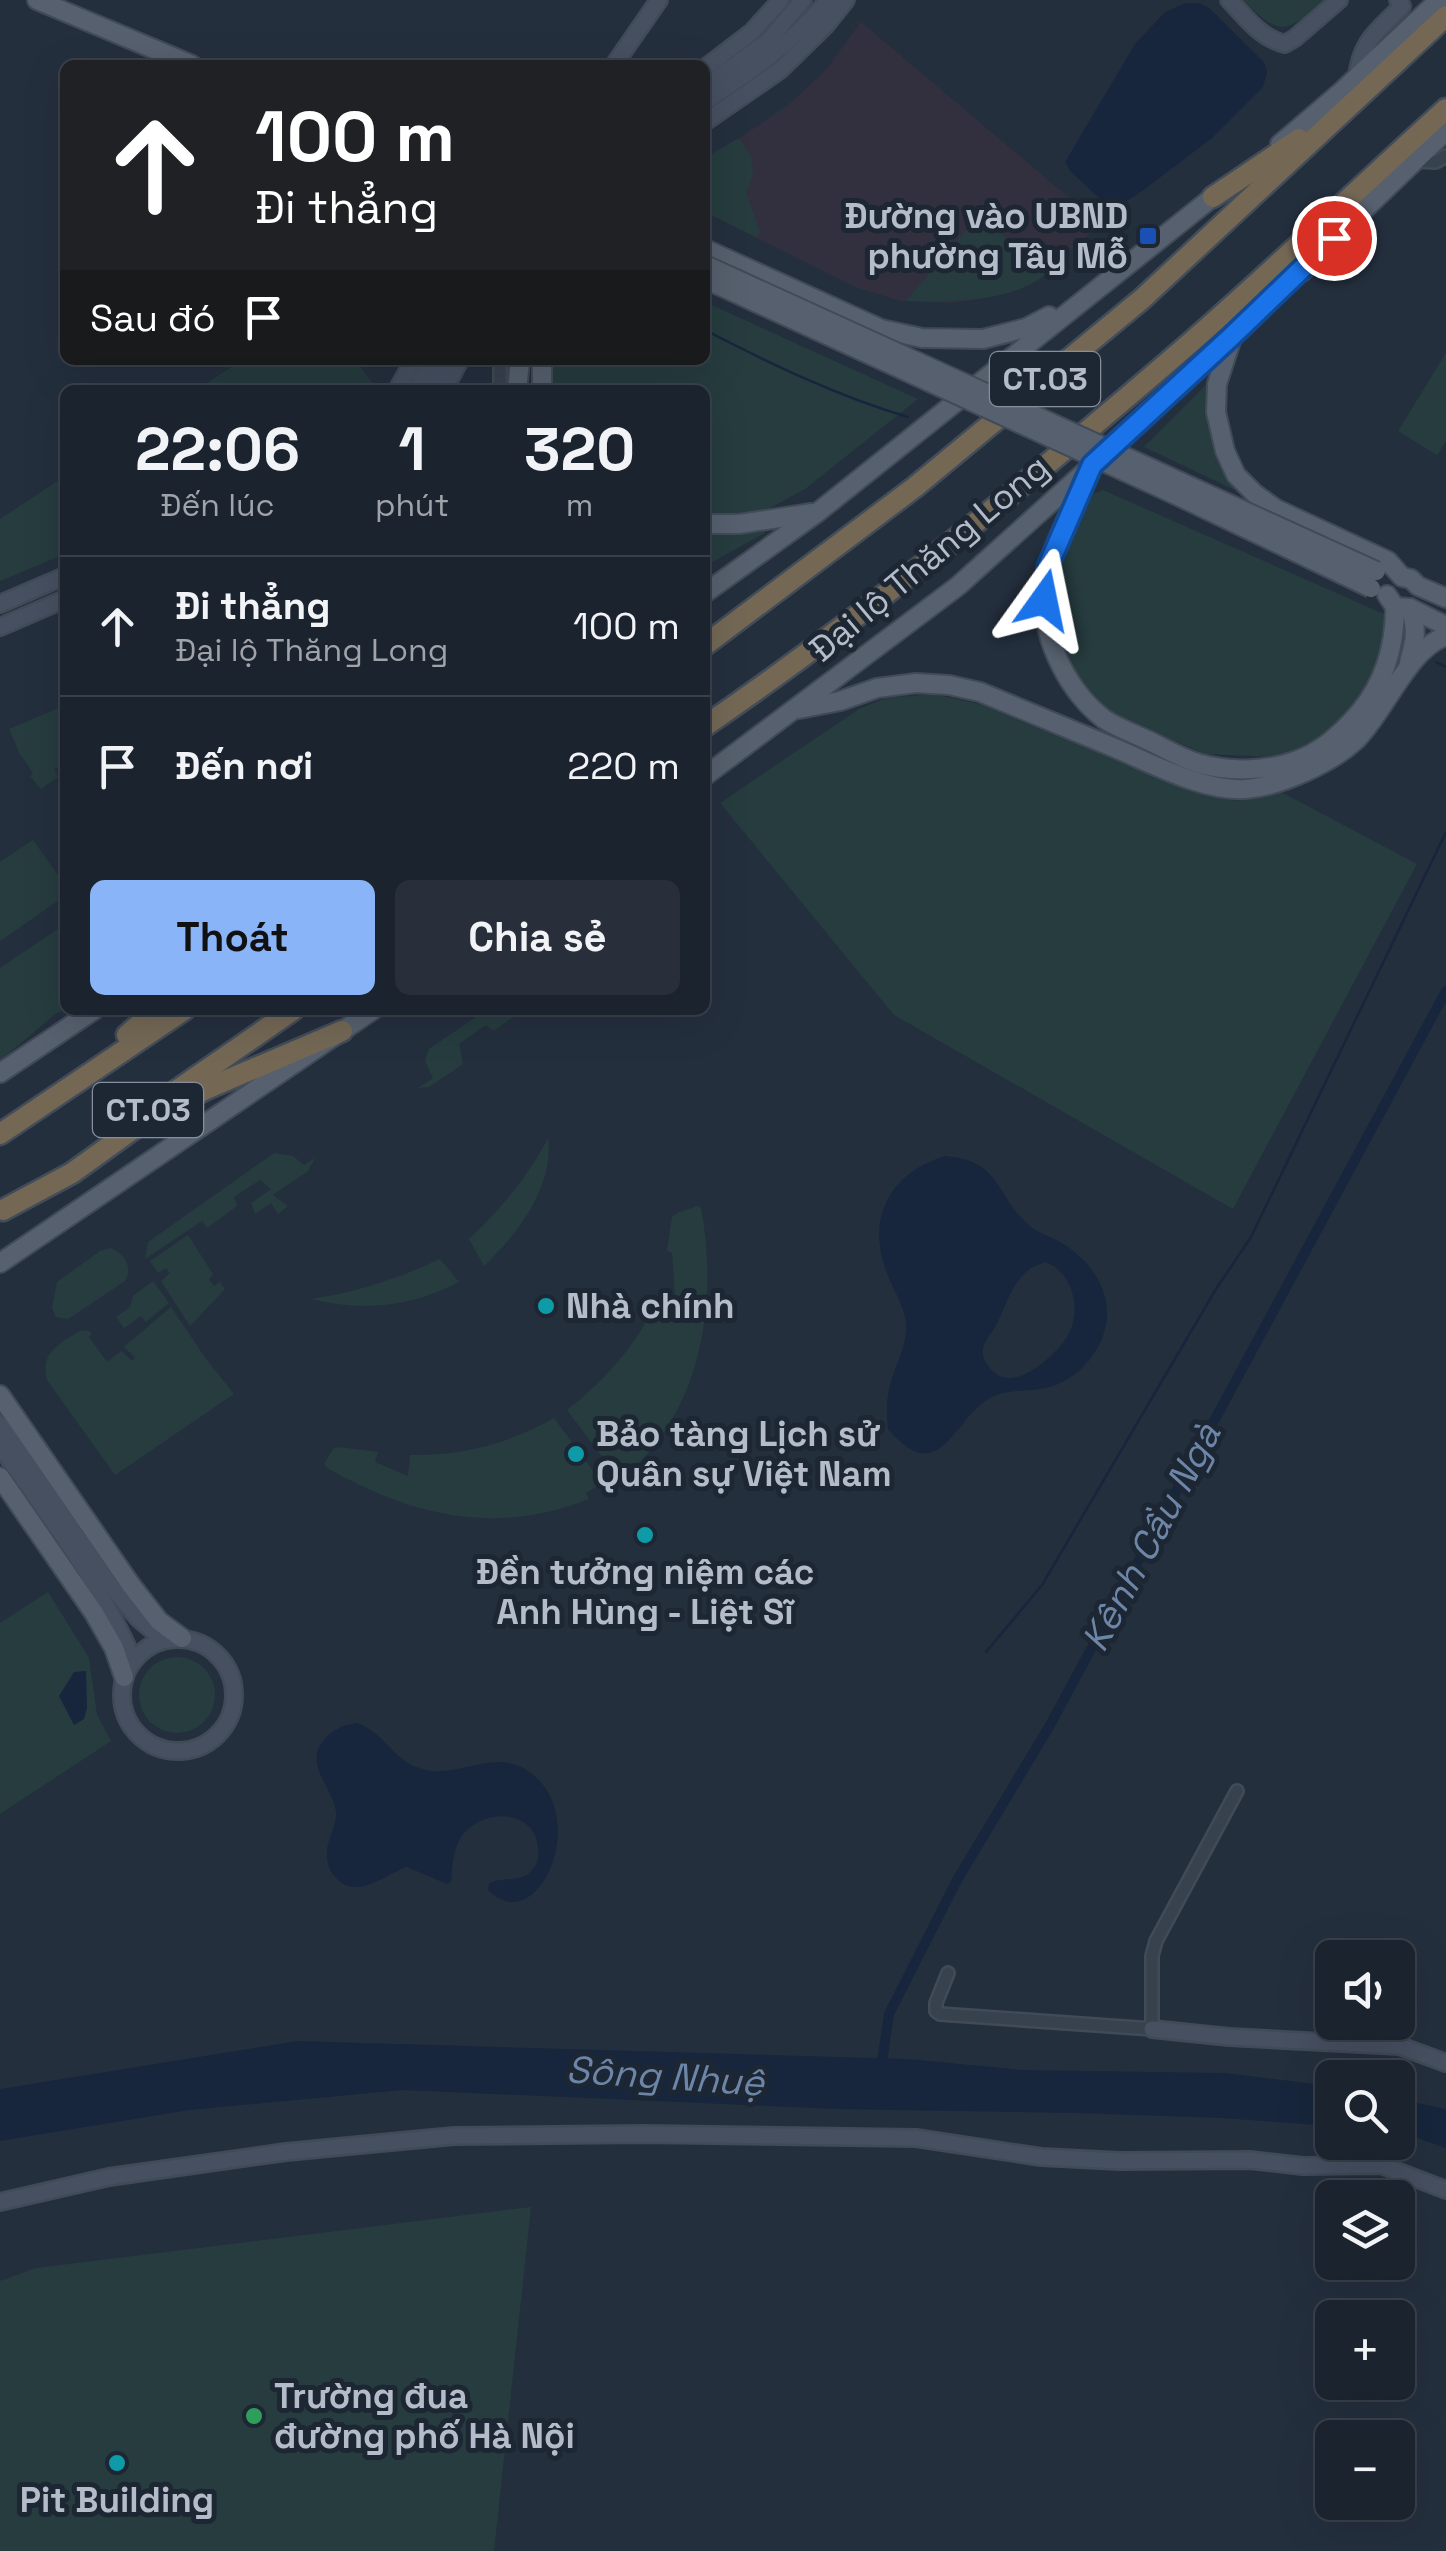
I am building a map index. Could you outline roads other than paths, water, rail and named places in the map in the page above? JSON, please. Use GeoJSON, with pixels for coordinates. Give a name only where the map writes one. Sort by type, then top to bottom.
{"type":"FeatureCollection","features":[{"type":"Feature","properties":{"kind":"highway","name":"CT.03"},"geometry":{"type":"LineString","coordinates":[[710,642],[915,488],[1126,312],[1362,84],[1446,16]]}},
{"type":"Feature","properties":{"kind":"highway"},"geometry":{"type":"LineString","coordinates":[[1213,197],[1362,84]]}},
{"type":"Feature","properties":{"kind":"highway","name":"CT.03"},"geometry":{"type":"LineString","coordinates":[[710,723],[960,536],[1184,348],[1446,109]]}},
{"type":"Feature","properties":{"kind":"highway"},"geometry":{"type":"LineString","coordinates":[[1302,270],[1414,138]]}},
{"type":"Feature","properties":{"kind":"highway"},"geometry":{"type":"LineString","coordinates":[[0,1124],[151,1015]]}},
{"type":"Feature","properties":{"kind":"highway","name":"CT.03"},"geometry":{"type":"LineString","coordinates":[[0,1134],[177,1015]]}},
{"type":"Feature","properties":{"kind":"highway","name":"CT.03"},"geometry":{"type":"LineString","coordinates":[[1,1211],[286,1015]]}},
{"type":"Feature","properties":{"kind":"highway"},"geometry":{"type":"LineString","coordinates":[[1,1211],[72,1173],[147,1119],[206,1089],[342,1031]]}},
{"type":"Feature","properties":{"kind":"main road"},"geometry":{"type":"LineString","coordinates":[[37,0],[180,60]]}},
{"type":"Feature","properties":{"kind":"main road"},"geometry":{"type":"LineString","coordinates":[[1362,84],[1439,0]]}},
{"type":"Feature","properties":{"kind":"main road","name":"Đại lộ Thăng Long"},"geometry":{"type":"LineString","coordinates":[[710,772],[958,586],[1232,336],[1446,132]]}},
{"type":"Feature","properties":{"kind":"main road"},"geometry":{"type":"LineString","coordinates":[[710,589],[818,512],[1213,197]]}},
{"type":"Feature","properties":{"kind":"main road"},"geometry":{"type":"LineString","coordinates":[[710,251],[881,330],[922,338],[982,339],[1026,328],[1081,300]]}},
{"type":"Feature","properties":{"kind":"main road"},"geometry":{"type":"LineString","coordinates":[[710,266],[1394,589],[1446,626]]}},
{"type":"Feature","properties":{"kind":"main road"},"geometry":{"type":"LineString","coordinates":[[710,281],[1176,495],[1394,589],[1446,598]]}},
{"type":"Feature","properties":{"kind":"main road"},"geometry":{"type":"LineString","coordinates":[[1092,465],[1048,566],[1044,600],[1058,662],[1104,719],[1199,764],[1228,768],[1291,762],[1320,749],[1343,731],[1371,698],[1386,671],[1395,631],[1394,589],[1388,561],[1276,509],[1236,475],[1225,451],[1216,412],[1217,384],[1232,336]]}},
{"type":"Feature","properties":{"kind":"main road"},"geometry":{"type":"LineString","coordinates":[[710,524],[739,524],[818,512]]}},
{"type":"Feature","properties":{"kind":"main road"},"geometry":{"type":"LineString","coordinates":[[1394,589],[1416,622],[1417,634],[1406,672]]}},
{"type":"Feature","properties":{"kind":"main road"},"geometry":{"type":"LineString","coordinates":[[794,710],[878,688],[916,683],[949,685],[980,692],[1192,781],[1246,789],[1298,776],[1356,741],[1425,648],[1446,636]]}},
{"type":"Feature","properties":{"kind":"main road"},"geometry":{"type":"LineString","coordinates":[[0,1072],[86,1015]]}},
{"type":"Feature","properties":{"kind":"main road"},"geometry":{"type":"LineString","coordinates":[[0,1263],[366,1015]]}},
{"type":"Feature","properties":{"kind":"main road"},"geometry":{"type":"LineString","coordinates":[[0,1280],[19,1249]]}},
{"type":"Feature","properties":{"kind":"main road"},"geometry":{"type":"LineString","coordinates":[[0,1395],[173,1639]]}},
{"type":"Feature","properties":{"kind":"main road"},"geometry":{"type":"LineString","coordinates":[[0,1477],[129,1669]]}},
{"type":"Feature","properties":{"kind":"street"},"geometry":{"type":"LineString","coordinates":[[617,60],[658,0]]}},
{"type":"Feature","properties":{"kind":"street"},"geometry":{"type":"LineString","coordinates":[[710,64],[752,32],[781,0]]}},
{"type":"Feature","properties":{"kind":"street"},"geometry":{"type":"LineString","coordinates":[[710,82],[768,41],[803,0]]}},
{"type":"Feature","properties":{"kind":"street"},"geometry":{"type":"LineString","coordinates":[[710,119],[780,70],[826,26],[846,0]]}},
{"type":"Feature","properties":{"kind":"street"},"geometry":{"type":"LineString","coordinates":[[1229,0],[1262,35],[1284,44],[1339,0]]}},
{"type":"Feature","properties":{"kind":"street"},"geometry":{"type":"LineString","coordinates":[[710,99],[777,52],[801,32],[826,2]]}},
{"type":"Feature","properties":{"kind":"street"},"geometry":{"type":"LineString","coordinates":[[1362,84],[1359,58],[1364,46],[1403,2]]}},
{"type":"Feature","properties":{"kind":"street"},"geometry":{"type":"LineString","coordinates":[[1415,161],[1441,159],[1446,177]]}},
{"type":"Feature","properties":{"kind":"street"},"geometry":{"type":"LineString","coordinates":[[0,604],[60,578]]}},
{"type":"Feature","properties":{"kind":"street"},"geometry":{"type":"LineString","coordinates":[[0,627],[60,602]]}},
{"type":"Feature","properties":{"kind":"street"},"geometry":{"type":"LineString","coordinates":[[0,1424],[111,1586],[138,1618],[173,1639]]}},
{"type":"Feature","properties":{"kind":"street"},"geometry":{"type":"LineString","coordinates":[[0,1446],[98,1588],[129,1669]]}},
{"type":"Feature","properties":{"kind":"street"},"geometry":{"type":"LineString","coordinates":[[173,1639],[200,1642],[216,1652],[228,1667],[234,1684],[234,1703],[228,1721],[217,1736],[183,1751],[164,1750],[147,1742],[133,1730],[124,1714],[121,1695],[129,1669],[146,1647],[173,1639]]}},
{"type":"Feature","properties":{"kind":"street"},"geometry":{"type":"LineString","coordinates":[[1152,2030],[1152,1956],[1156,1940],[1237,1791]]}},
{"type":"Feature","properties":{"kind":"street"},"geometry":{"type":"LineString","coordinates":[[948,1973],[936,2003],[936,2012],[940,2014],[1400,2046],[1446,2064]]}},
{"type":"Feature","properties":{"kind":"street"},"geometry":{"type":"LineString","coordinates":[[0,2202],[109,2177],[286,2152],[454,2136],[643,2134],[916,2138],[1041,2157],[1381,2165],[1446,2190]]}},
{"type":"Feature","properties":{"kind":"water"},"geometry":{"type":"Polygon","coordinates":[[[1186,3],[1209,8],[1264,62],[1267,72],[1263,87],[1211,139],[1112,210],[1065,162],[1135,44],[1165,12],[1186,3]]]}},
{"type":"Feature","properties":{"kind":"water"},"geometry":{"type":"Polygon","coordinates":[[[945,1156],[964,1159],[988,1172],[1029,1225],[1062,1243],[1088,1265],[1104,1295],[1107,1318],[1095,1352],[1069,1379],[1046,1388],[994,1396],[980,1405],[946,1443],[935,1451],[922,1453],[906,1447],[888,1429],[888,1395],[906,1323],[886,1271],[879,1233],[888,1199],[897,1185],[926,1163],[945,1156]],[[1045,1262],[1024,1274],[985,1343],[985,1361],[999,1376],[1011,1378],[1031,1371],[1058,1349],[1069,1333],[1075,1313],[1072,1292],[1054,1267],[1045,1262]]]}},
{"type":"Feature","properties":{"kind":"water"},"geometry":{"type":"Polygon","coordinates":[[[86,1671],[87,1708],[84,1719],[74,1725],[59,1696],[74,1672],[86,1671]]]}},
{"type":"Feature","properties":{"kind":"water"},"geometry":{"type":"Polygon","coordinates":[[[357,1723],[376,1734],[405,1761],[426,1770],[501,1762],[525,1769],[546,1788],[556,1813],[558,1839],[552,1865],[541,1886],[525,1899],[507,1901],[488,1890],[494,1881],[527,1874],[538,1860],[534,1834],[526,1824],[502,1816],[476,1823],[466,1831],[456,1847],[451,1882],[447,1884],[407,1867],[362,1886],[353,1887],[336,1878],[327,1854],[336,1812],[318,1767],[318,1749],[331,1733],[357,1723]]]}},
{"type":"Feature","properties":{"kind":"water","name":"Sông Nhuệ"},"geometry":{"type":"Polygon","coordinates":[[[298,2041],[908,2059],[1022,2070],[1224,2073],[1315,2084],[1315,2125],[1221,2118],[836,2109],[403,2090],[189,2110],[0,2141],[0,2089],[298,2041]]]}},
{"type":"Feature","properties":{"kind":"water"},"geometry":{"type":"Polygon","coordinates":[[[1415,2103],[1446,2109],[1446,2148],[1415,2137],[1415,2103]]]}},
{"type":"Feature","properties":{"kind":"waterway"},"geometry":{"type":"LineString","coordinates":[[710,332],[805,378],[908,417]]}},
{"type":"Feature","properties":{"kind":"waterway"},"geometry":{"type":"LineString","coordinates":[[1436,662],[1446,667]]}},
{"type":"Feature","properties":{"kind":"waterway"},"geometry":{"type":"LineString","coordinates":[[986,1652],[1042,1585],[1216,1289],[1251,1237],[1446,832]]}},
{"type":"Feature","properties":{"kind":"waterway","name":"Kênh Cầu Ngà"},"geometry":{"type":"LineString","coordinates":[[881,2069],[889,2014],[957,1880],[1050,1725],[1446,991]]}},
{"type":"Feature","properties":{"kind":"place","name":"Đường vào UBND phường Tây Mỗ"},"geometry":{"type":"Point","coordinates":[1148,236]}},
{"type":"Feature","properties":{"kind":"place","name":"Nhà chính"},"geometry":{"type":"Point","coordinates":[546,1306]}},
{"type":"Feature","properties":{"kind":"place","name":"Bảo tàng Lịch sử Quân sự Việt Nam"},"geometry":{"type":"Point","coordinates":[576,1454]}},
{"type":"Feature","properties":{"kind":"place","name":"Đền tưởng niệm các Anh Hùng - Liệt Sĩ"},"geometry":{"type":"Point","coordinates":[645,1535]}},
{"type":"Feature","properties":{"kind":"place","name":"Trường đua đường phố Hà Nội"},"geometry":{"type":"Point","coordinates":[254,2416]}},
{"type":"Feature","properties":{"kind":"place","name":"Pit Building"},"geometry":{"type":"Point","coordinates":[117,2463]}}]}
